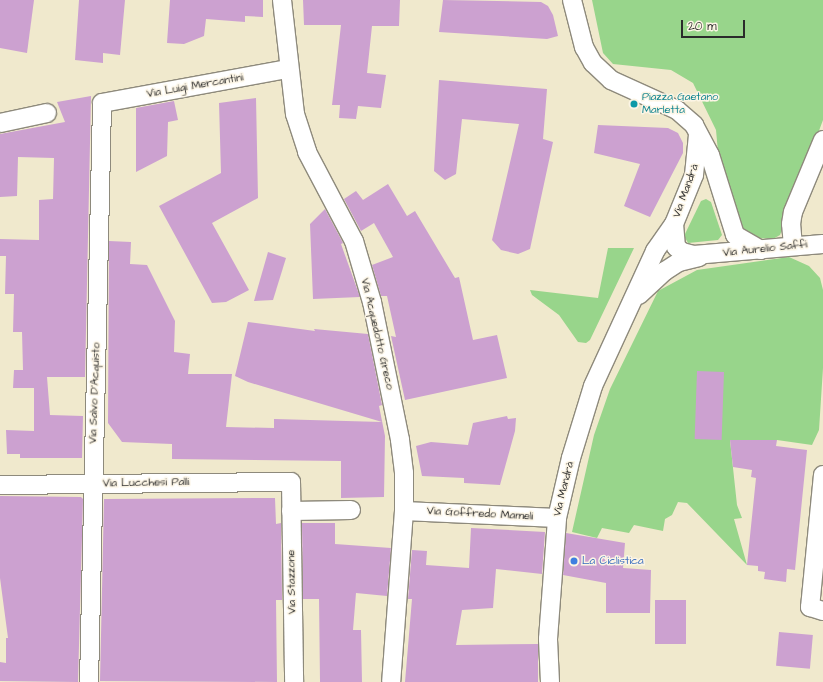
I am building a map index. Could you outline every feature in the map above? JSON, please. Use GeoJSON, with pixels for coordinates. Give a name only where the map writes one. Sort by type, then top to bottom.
{"type":"FeatureCollection","features":[{"type":"Feature","properties":{"kind":"street","name":"Via Acquedotto Greco"},"geometry":{"type":"LineString","coordinates":[[282,0],[288,69],[294,114],[307,152],[354,241],[372,302],[400,440],[404,473],[404,511],[391,682]]}},
{"type":"Feature","properties":{"kind":"street"},"geometry":{"type":"LineString","coordinates":[[572,0],[584,47],[592,63],[611,80],[686,116],[710,155],[735,235],[761,250]]}},
{"type":"Feature","properties":{"kind":"street","name":"Via Luigi Mercantini"},"geometry":{"type":"LineString","coordinates":[[102,103],[288,69]]}},
{"type":"Feature","properties":{"kind":"street","name":"Via Salvo D'Acquisto"},"geometry":{"type":"LineString","coordinates":[[89,682],[92,484],[102,103]]}},
{"type":"Feature","properties":{"kind":"street"},"geometry":{"type":"LineString","coordinates":[[0,123],[46,113]]}},
{"type":"Feature","properties":{"kind":"street","name":"Via Mandrà"},"geometry":{"type":"LineString","coordinates":[[550,682],[548,639],[557,518],[593,386],[655,251],[674,224],[694,175],[698,135]]}},
{"type":"Feature","properties":{"kind":"street"},"geometry":{"type":"LineString","coordinates":[[793,246],[791,224],[793,212],[823,140]]}},
{"type":"Feature","properties":{"kind":"street"},"geometry":{"type":"LineString","coordinates":[[674,224],[676,247],[688,254],[708,255]]}},
{"type":"Feature","properties":{"kind":"street","name":"Via Aurelio Saffi"},"geometry":{"type":"LineString","coordinates":[[708,255],[823,244]]}},
{"type":"Feature","properties":{"kind":"street"},"geometry":{"type":"LineString","coordinates":[[629,306],[665,271],[679,262],[708,255]]}},
{"type":"Feature","properties":{"kind":"street"},"geometry":{"type":"LineString","coordinates":[[823,475],[810,607],[823,611]]}},
{"type":"Feature","properties":{"kind":"street","name":"Via Lucchesi Palli"},"geometry":{"type":"LineString","coordinates":[[0,485],[292,482]]}},
{"type":"Feature","properties":{"kind":"street","name":"Via Stazzone"},"geometry":{"type":"LineString","coordinates":[[292,482],[291,511],[294,682]]}},
{"type":"Feature","properties":{"kind":"street"},"geometry":{"type":"LineString","coordinates":[[291,511],[351,510]]}},
{"type":"Feature","properties":{"kind":"street","name":"Via Goffredo Mameli"},"geometry":{"type":"LineString","coordinates":[[404,511],[557,518]]}},
{"type":"Feature","properties":{"kind":"green space"},"geometry":{"type":"Polygon","coordinates":[[[592,0],[823,0],[823,120],[780,235],[773,239],[757,238],[744,230],[718,152],[716,130],[693,83],[671,70],[613,64],[603,53],[592,0]]]}},
{"type":"Feature","properties":{"kind":"green space"},"geometry":{"type":"Polygon","coordinates":[[[706,199],[711,202],[722,235],[718,240],[688,243],[684,236],[701,201],[706,199]]]}},
{"type":"Feature","properties":{"kind":"green space"},"geometry":{"type":"Polygon","coordinates":[[[608,248],[634,248],[590,340],[586,343],[578,342],[559,315],[532,295],[530,290],[598,298],[608,248]]]}},
{"type":"Feature","properties":{"kind":"green space"},"geometry":{"type":"Polygon","coordinates":[[[789,257],[809,266],[820,278],[823,290],[823,368],[819,430],[812,445],[777,440],[730,440],[737,505],[742,518],[734,519],[747,565],[687,503],[678,502],[672,515],[665,519],[663,531],[634,525],[629,533],[602,528],[597,538],[572,532],[594,435],[610,389],[658,291],[697,270],[789,257]]]}},
{"type":"Feature","properties":{"kind":"building"},"geometry":{"type":"Polygon","coordinates":[[[0,0],[34,0],[27,53],[0,48],[0,0]]]}},
{"type":"Feature","properties":{"kind":"building"},"geometry":{"type":"Polygon","coordinates":[[[79,0],[125,0],[120,55],[103,53],[103,63],[75,60],[79,0]]]}},
{"type":"Feature","properties":{"kind":"building"},"geometry":{"type":"Polygon","coordinates":[[[170,0],[263,0],[263,17],[245,16],[245,22],[206,19],[204,36],[184,44],[167,43],[170,0]]]}},
{"type":"Feature","properties":{"kind":"building"},"geometry":{"type":"Polygon","coordinates":[[[303,0],[400,0],[399,26],[372,26],[367,73],[386,75],[381,108],[358,106],[356,119],[339,118],[340,105],[332,105],[341,25],[304,25],[303,0]]]}},
{"type":"Feature","properties":{"kind":"building"},"geometry":{"type":"Polygon","coordinates":[[[443,0],[541,2],[548,6],[553,15],[558,36],[547,39],[439,32],[443,0]]]}},
{"type":"Feature","properties":{"kind":"building"},"geometry":{"type":"Polygon","coordinates":[[[439,80],[547,89],[543,139],[553,142],[530,249],[518,254],[501,250],[492,240],[519,124],[462,119],[456,174],[445,180],[434,171],[439,80]]]}},
{"type":"Feature","properties":{"kind":"building"},"geometry":{"type":"Polygon","coordinates":[[[91,96],[85,377],[47,377],[50,415],[83,416],[82,458],[20,458],[20,454],[7,454],[6,430],[34,431],[34,388],[13,388],[14,370],[23,370],[22,332],[13,332],[14,294],[5,294],[6,256],[0,256],[0,239],[39,240],[39,200],[53,199],[54,158],[18,157],[17,196],[0,197],[0,134],[65,122],[57,102],[91,96]]]}},
{"type":"Feature","properties":{"kind":"building"},"geometry":{"type":"Polygon","coordinates":[[[256,98],[258,198],[212,223],[249,290],[226,302],[212,303],[159,206],[221,173],[219,103],[256,98]]]}},
{"type":"Feature","properties":{"kind":"building"},"geometry":{"type":"Polygon","coordinates":[[[174,101],[178,120],[168,122],[167,156],[136,172],[136,108],[174,101]]]}},
{"type":"Feature","properties":{"kind":"building"},"geometry":{"type":"Polygon","coordinates":[[[598,125],[668,128],[678,133],[683,143],[683,153],[650,217],[624,206],[640,164],[594,153],[598,125]]]}},
{"type":"Feature","properties":{"kind":"building"},"geometry":{"type":"Polygon","coordinates":[[[388,184],[407,216],[415,211],[455,278],[459,277],[473,340],[497,335],[507,378],[405,400],[391,336],[396,337],[387,296],[381,296],[372,265],[393,257],[374,223],[361,231],[344,199],[356,191],[363,200],[388,184]]]}},
{"type":"Feature","properties":{"kind":"building"},"geometry":{"type":"Polygon","coordinates":[[[325,209],[343,243],[341,244],[360,297],[313,299],[310,224],[325,209]]]}},
{"type":"Feature","properties":{"kind":"building"},"geometry":{"type":"Polygon","coordinates":[[[109,241],[131,242],[130,264],[147,265],[175,321],[174,352],[190,354],[188,374],[232,374],[226,427],[274,428],[274,419],[382,422],[248,382],[235,376],[248,322],[315,331],[314,329],[368,334],[382,405],[379,406],[385,436],[384,497],[341,498],[341,461],[172,459],[172,444],[122,442],[108,423],[109,241]]]}},
{"type":"Feature","properties":{"kind":"building"},"geometry":{"type":"Polygon","coordinates":[[[268,252],[286,258],[273,300],[254,301],[268,252]]]}},
{"type":"Feature","properties":{"kind":"building"},"geometry":{"type":"Polygon","coordinates":[[[697,371],[724,372],[722,440],[695,439],[697,371]]]}},
{"type":"Feature","properties":{"kind":"building"},"geometry":{"type":"Polygon","coordinates":[[[507,416],[508,419],[516,418],[515,431],[500,485],[464,483],[464,478],[422,476],[416,446],[431,442],[468,445],[473,423],[507,416]]]}},
{"type":"Feature","properties":{"kind":"building"},"geometry":{"type":"Polygon","coordinates":[[[730,440],[777,440],[776,446],[807,450],[795,570],[787,569],[786,582],[764,579],[765,572],[758,571],[758,566],[747,565],[756,478],[751,477],[752,470],[733,467],[730,440]]]}},
{"type":"Feature","properties":{"kind":"building"},"geometry":{"type":"Polygon","coordinates":[[[0,496],[81,497],[83,499],[78,682],[0,681],[0,662],[6,663],[6,638],[8,638],[0,578],[0,496]]]}},
{"type":"Feature","properties":{"kind":"building"},"geometry":{"type":"Polygon","coordinates":[[[275,498],[276,524],[281,523],[282,600],[276,600],[277,682],[100,681],[104,499],[275,498]]]}},
{"type":"Feature","properties":{"kind":"building"},"geometry":{"type":"Polygon","coordinates":[[[302,523],[335,523],[335,544],[391,548],[387,596],[356,593],[353,630],[361,630],[362,682],[320,682],[319,599],[303,599],[302,523]]]}},
{"type":"Feature","properties":{"kind":"building"},"geometry":{"type":"Polygon","coordinates":[[[471,528],[545,532],[542,574],[496,569],[493,608],[462,610],[456,645],[538,644],[538,682],[405,682],[412,599],[408,599],[412,550],[427,551],[426,565],[469,568],[471,528]]]}},
{"type":"Feature","properties":{"kind":"building"},"geometry":{"type":"Polygon","coordinates":[[[566,533],[625,543],[623,568],[651,570],[650,613],[606,613],[606,583],[563,575],[566,533]]]}},
{"type":"Feature","properties":{"kind":"building"},"geometry":{"type":"Polygon","coordinates":[[[655,600],[686,600],[686,644],[655,644],[655,600]]]}},
{"type":"Feature","properties":{"kind":"building"},"geometry":{"type":"Polygon","coordinates":[[[779,632],[813,635],[810,669],[776,666],[779,632]]]}},
{"type":"Feature","properties":{"kind":"place","name":"Piazza Gaetano Marletta"},"geometry":{"type":"Point","coordinates":[634,104]}},
{"type":"Feature","properties":{"kind":"place","name":"La Ciclistica"},"geometry":{"type":"Point","coordinates":[574,561]}}]}
